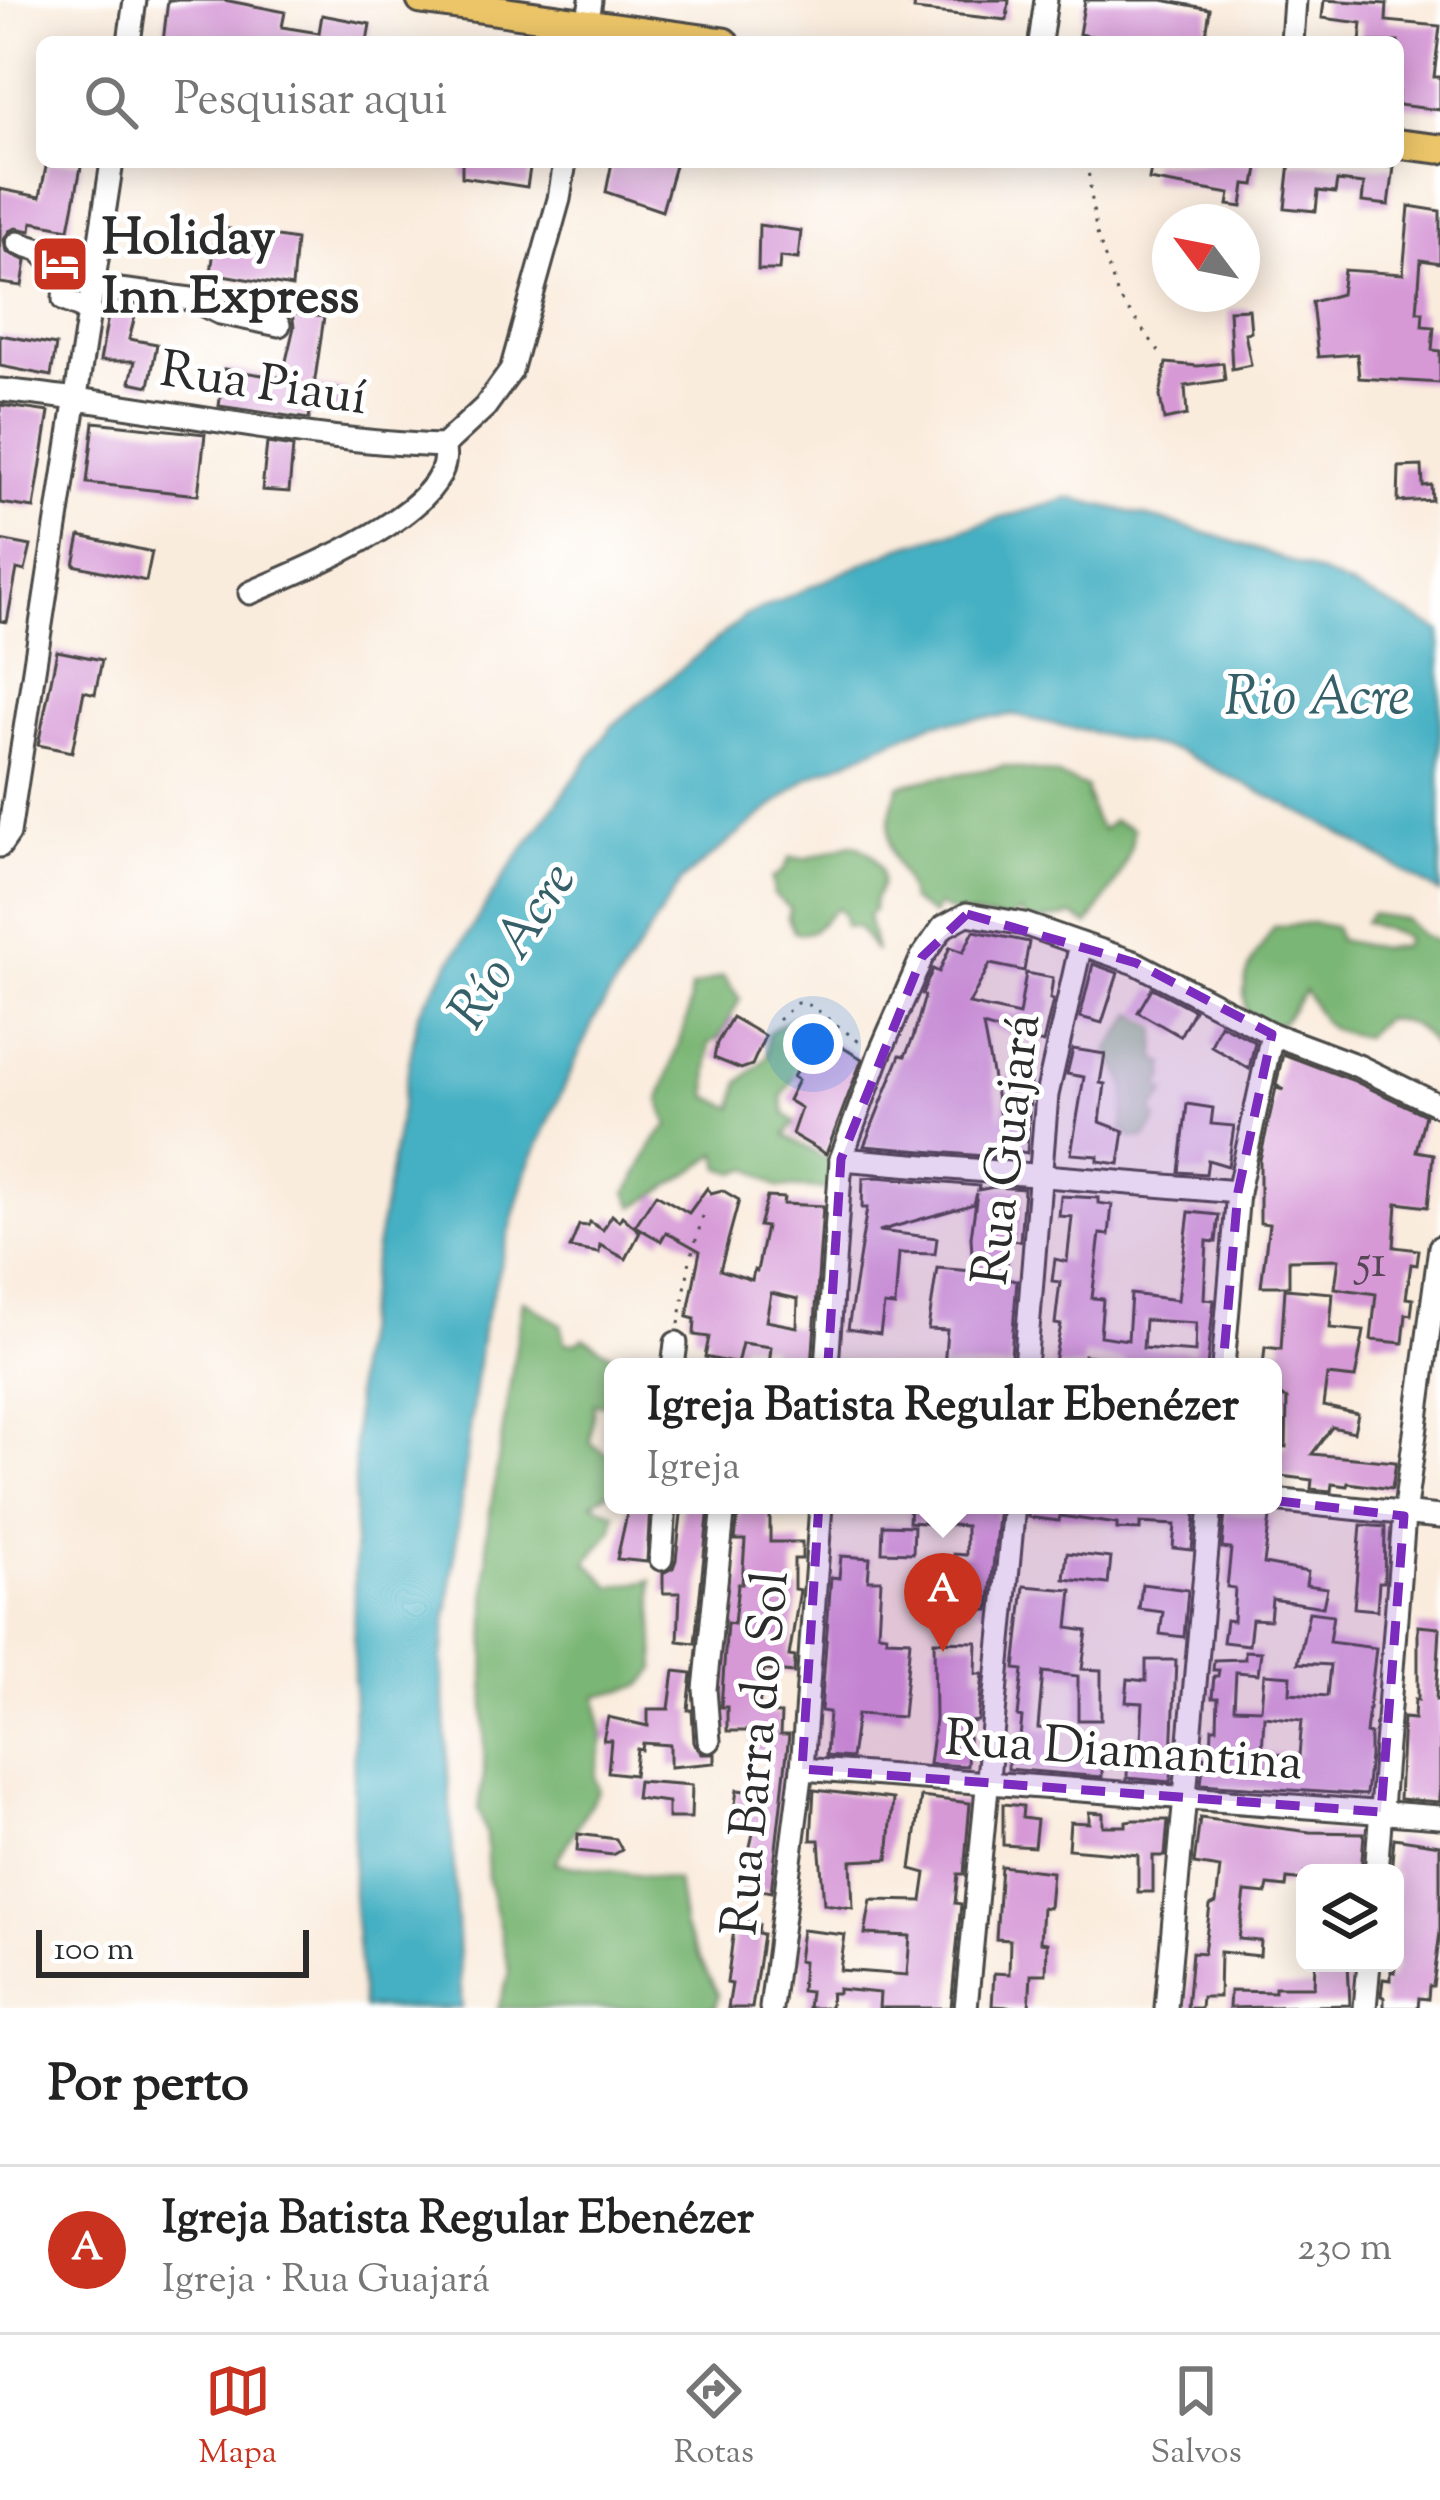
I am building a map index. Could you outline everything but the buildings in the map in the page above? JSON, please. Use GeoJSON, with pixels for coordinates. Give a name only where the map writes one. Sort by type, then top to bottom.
{"type":"FeatureCollection","features":[{"type":"Feature","properties":{"kind":"main road"},"geometry":{"type":"LineString","coordinates":[[421,0],[685,36]]}},
{"type":"Feature","properties":{"kind":"main road"},"geometry":{"type":"LineString","coordinates":[[1404,145],[1440,149]]}},
{"type":"Feature","properties":{"kind":"street"},"geometry":{"type":"LineString","coordinates":[[130,36],[135,0]]}},
{"type":"Feature","properties":{"kind":"street"},"geometry":{"type":"LineString","coordinates":[[1041,36],[1046,0]]}},
{"type":"Feature","properties":{"kind":"street"},"geometry":{"type":"LineString","coordinates":[[1292,36],[1295,0]]}},
{"type":"Feature","properties":{"kind":"street"},"geometry":{"type":"LineString","coordinates":[[0,846],[9,833],[111,168]]}},
{"type":"Feature","properties":{"kind":"street"},"geometry":{"type":"LineString","coordinates":[[250,592],[359,543],[415,507],[439,476],[446,454],[443,446],[485,407],[511,371],[564,168]]}},
{"type":"Feature","properties":{"kind":"street"},"geometry":{"type":"LineString","coordinates":[[18,243],[40,250],[67,279],[191,299],[220,313],[279,326]]}},
{"type":"Feature","properties":{"kind":"street"},"geometry":{"type":"LineString","coordinates":[[67,279],[62,287],[64,300],[90,311]]}},
{"type":"Feature","properties":{"kind":"street","name":"Rua Piauí"},"geometry":{"type":"LineString","coordinates":[[0,390],[339,440],[443,446]]}},
{"type":"Feature","properties":{"kind":"street"},"geometry":{"type":"LineString","coordinates":[[827,1358],[841,1159],[922,957],[943,927],[967,914],[1024,924],[1136,963],[1272,1034],[1358,1066],[1440,1106]]}},
{"type":"Feature","properties":{"kind":"street","name":"Rua Guajará"},"geometry":{"type":"LineString","coordinates":[[1026,1358],[1047,1095],[1081,944]]}},
{"type":"Feature","properties":{"kind":"street"},"geometry":{"type":"LineString","coordinates":[[1224,1358],[1238,1192],[1272,1034]]}},
{"type":"Feature","properties":{"kind":"street"},"geometry":{"type":"LineString","coordinates":[[841,1159],[1238,1192]]}},
{"type":"Feature","properties":{"kind":"street"},"geometry":{"type":"LineString","coordinates":[[1377,1864],[1404,1516],[1440,1247]]}},
{"type":"Feature","properties":{"kind":"street"},"geometry":{"type":"LineString","coordinates":[[675,1358],[676,1343]]}},
{"type":"Feature","properties":{"kind":"street"},"geometry":{"type":"LineString","coordinates":[[1282,1501],[1440,1517]]}},
{"type":"Feature","properties":{"kind":"street"},"geometry":{"type":"LineString","coordinates":[[661,1559],[664,1514]]}},
{"type":"Feature","properties":{"kind":"street"},"geometry":{"type":"LineString","coordinates":[[709,1741],[705,1689],[723,1514]]}},
{"type":"Feature","properties":{"kind":"street","name":"Rua Barra do Sol"},"geometry":{"type":"LineString","coordinates":[[771,2008],[802,1769],[820,1514]]}},
{"type":"Feature","properties":{"kind":"street"},"geometry":{"type":"LineString","coordinates":[[965,2008],[1013,1514]]}},
{"type":"Feature","properties":{"kind":"street"},"geometry":{"type":"LineString","coordinates":[[1166,2008],[1210,1514]]}},
{"type":"Feature","properties":{"kind":"street","name":"Rua Diamantina"},"geometry":{"type":"LineString","coordinates":[[802,1769],[1440,1817]]}},
{"type":"Feature","properties":{"kind":"street"},"geometry":{"type":"LineString","coordinates":[[1365,2008],[1368,1972]]}},
{"type":"Feature","properties":{"kind":"path"},"geometry":{"type":"LineString","coordinates":[[1089,168],[1096,231],[1118,296],[1164,358]]}},
{"type":"Feature","properties":{"kind":"path"},"geometry":{"type":"LineString","coordinates":[[778,1021],[797,1003],[812,1006],[879,1055]]}},
{"type":"Feature","properties":{"kind":"path"},"geometry":{"type":"LineString","coordinates":[[676,1343],[689,1260],[703,1216]]}},
{"type":"Feature","properties":{"kind":"highlighted area"},"geometry":{"type":"Polygon","coordinates":[[[967,914],[1136,963],[1272,1034],[1238,1192],[1212,1493],[1404,1516],[1381,1812],[802,1769],[841,1159],[922,957],[967,914]]]}},
{"type":"Feature","properties":{"kind":"green space"},"geometry":{"type":"Polygon","coordinates":[[[1004,766],[1054,774],[1086,787],[1093,817],[1102,830],[1113,821],[1133,828],[1124,866],[1088,925],[1073,916],[1029,922],[1019,912],[1008,920],[950,912],[938,905],[933,915],[910,900],[889,834],[899,786],[1004,766]]]}},
{"type":"Feature","properties":{"kind":"green space"},"geometry":{"type":"Polygon","coordinates":[[[851,844],[873,856],[880,867],[882,884],[868,916],[876,952],[858,927],[845,926],[838,908],[808,933],[794,931],[788,918],[790,908],[774,895],[772,878],[791,857],[805,859],[851,844]]]}},
{"type":"Feature","properties":{"kind":"green space"},"geometry":{"type":"Polygon","coordinates":[[[1370,914],[1405,919],[1440,943],[1440,1057],[1424,1033],[1411,1024],[1383,1019],[1364,1037],[1332,1028],[1305,991],[1282,1022],[1249,1019],[1245,981],[1274,927],[1312,923],[1335,927],[1338,940],[1380,948],[1403,946],[1406,937],[1364,922],[1370,914]]]}},
{"type":"Feature","properties":{"kind":"green space"},"geometry":{"type":"Polygon","coordinates":[[[723,976],[740,999],[720,1037],[709,1044],[708,1096],[734,1108],[739,1083],[767,1057],[768,1033],[791,1018],[815,1024],[830,1045],[822,1064],[799,1071],[782,1097],[785,1114],[796,1122],[785,1135],[833,1160],[830,1189],[778,1187],[750,1168],[736,1173],[721,1168],[718,1153],[634,1207],[627,1192],[669,1126],[660,1100],[688,1015],[691,988],[723,976]]]}},
{"type":"Feature","properties":{"kind":"green space"},"geometry":{"type":"Polygon","coordinates":[[[1134,1014],[1157,1028],[1156,1059],[1165,1064],[1165,1078],[1159,1086],[1166,1092],[1153,1111],[1157,1119],[1146,1138],[1132,1138],[1122,1128],[1124,1083],[1109,1049],[1134,1014]]]}},
{"type":"Feature","properties":{"kind":"green space"},"geometry":{"type":"Polygon","coordinates":[[[523,1300],[561,1324],[565,1342],[584,1338],[617,1358],[604,1358],[604,1404],[594,1404],[590,1443],[604,1452],[604,1495],[592,1503],[604,1508],[604,1514],[615,1514],[613,1529],[587,1562],[612,1587],[652,1580],[656,1669],[641,1686],[597,1696],[603,1740],[595,1777],[599,1790],[555,1863],[677,1881],[684,1929],[718,1994],[715,2008],[498,2008],[510,1972],[488,1880],[486,1834],[478,1810],[484,1774],[487,1532],[523,1300]]]}},
{"type":"Feature","properties":{"kind":"water","name":"Rio Acre"},"geometry":{"type":"Polygon","coordinates":[[[1070,498],[1166,521],[1260,551],[1352,587],[1440,631],[1440,893],[1326,825],[1178,751],[1012,715],[933,723],[809,777],[681,881],[594,1020],[527,1170],[482,1330],[442,1659],[462,2008],[363,2008],[353,1897],[355,1366],[418,1014],[506,873],[613,725],[745,616],[901,547],[1070,498]]]}},
{"type":"Feature","properties":{"kind":"place","name":"Holiday Inn Express"},"geometry":{"type":"Point","coordinates":[60,264]}},
{"type":"Feature","properties":{"kind":"place","name":"Igreja Batista Regular Ebenézer"},"geometry":{"type":"Point","coordinates":[943,1652]}},
{"type":"Feature","properties":{"kind":"water label","name":"Río Acre"},"geometry":{"type":"Point","coordinates":[510,944]}}]}
